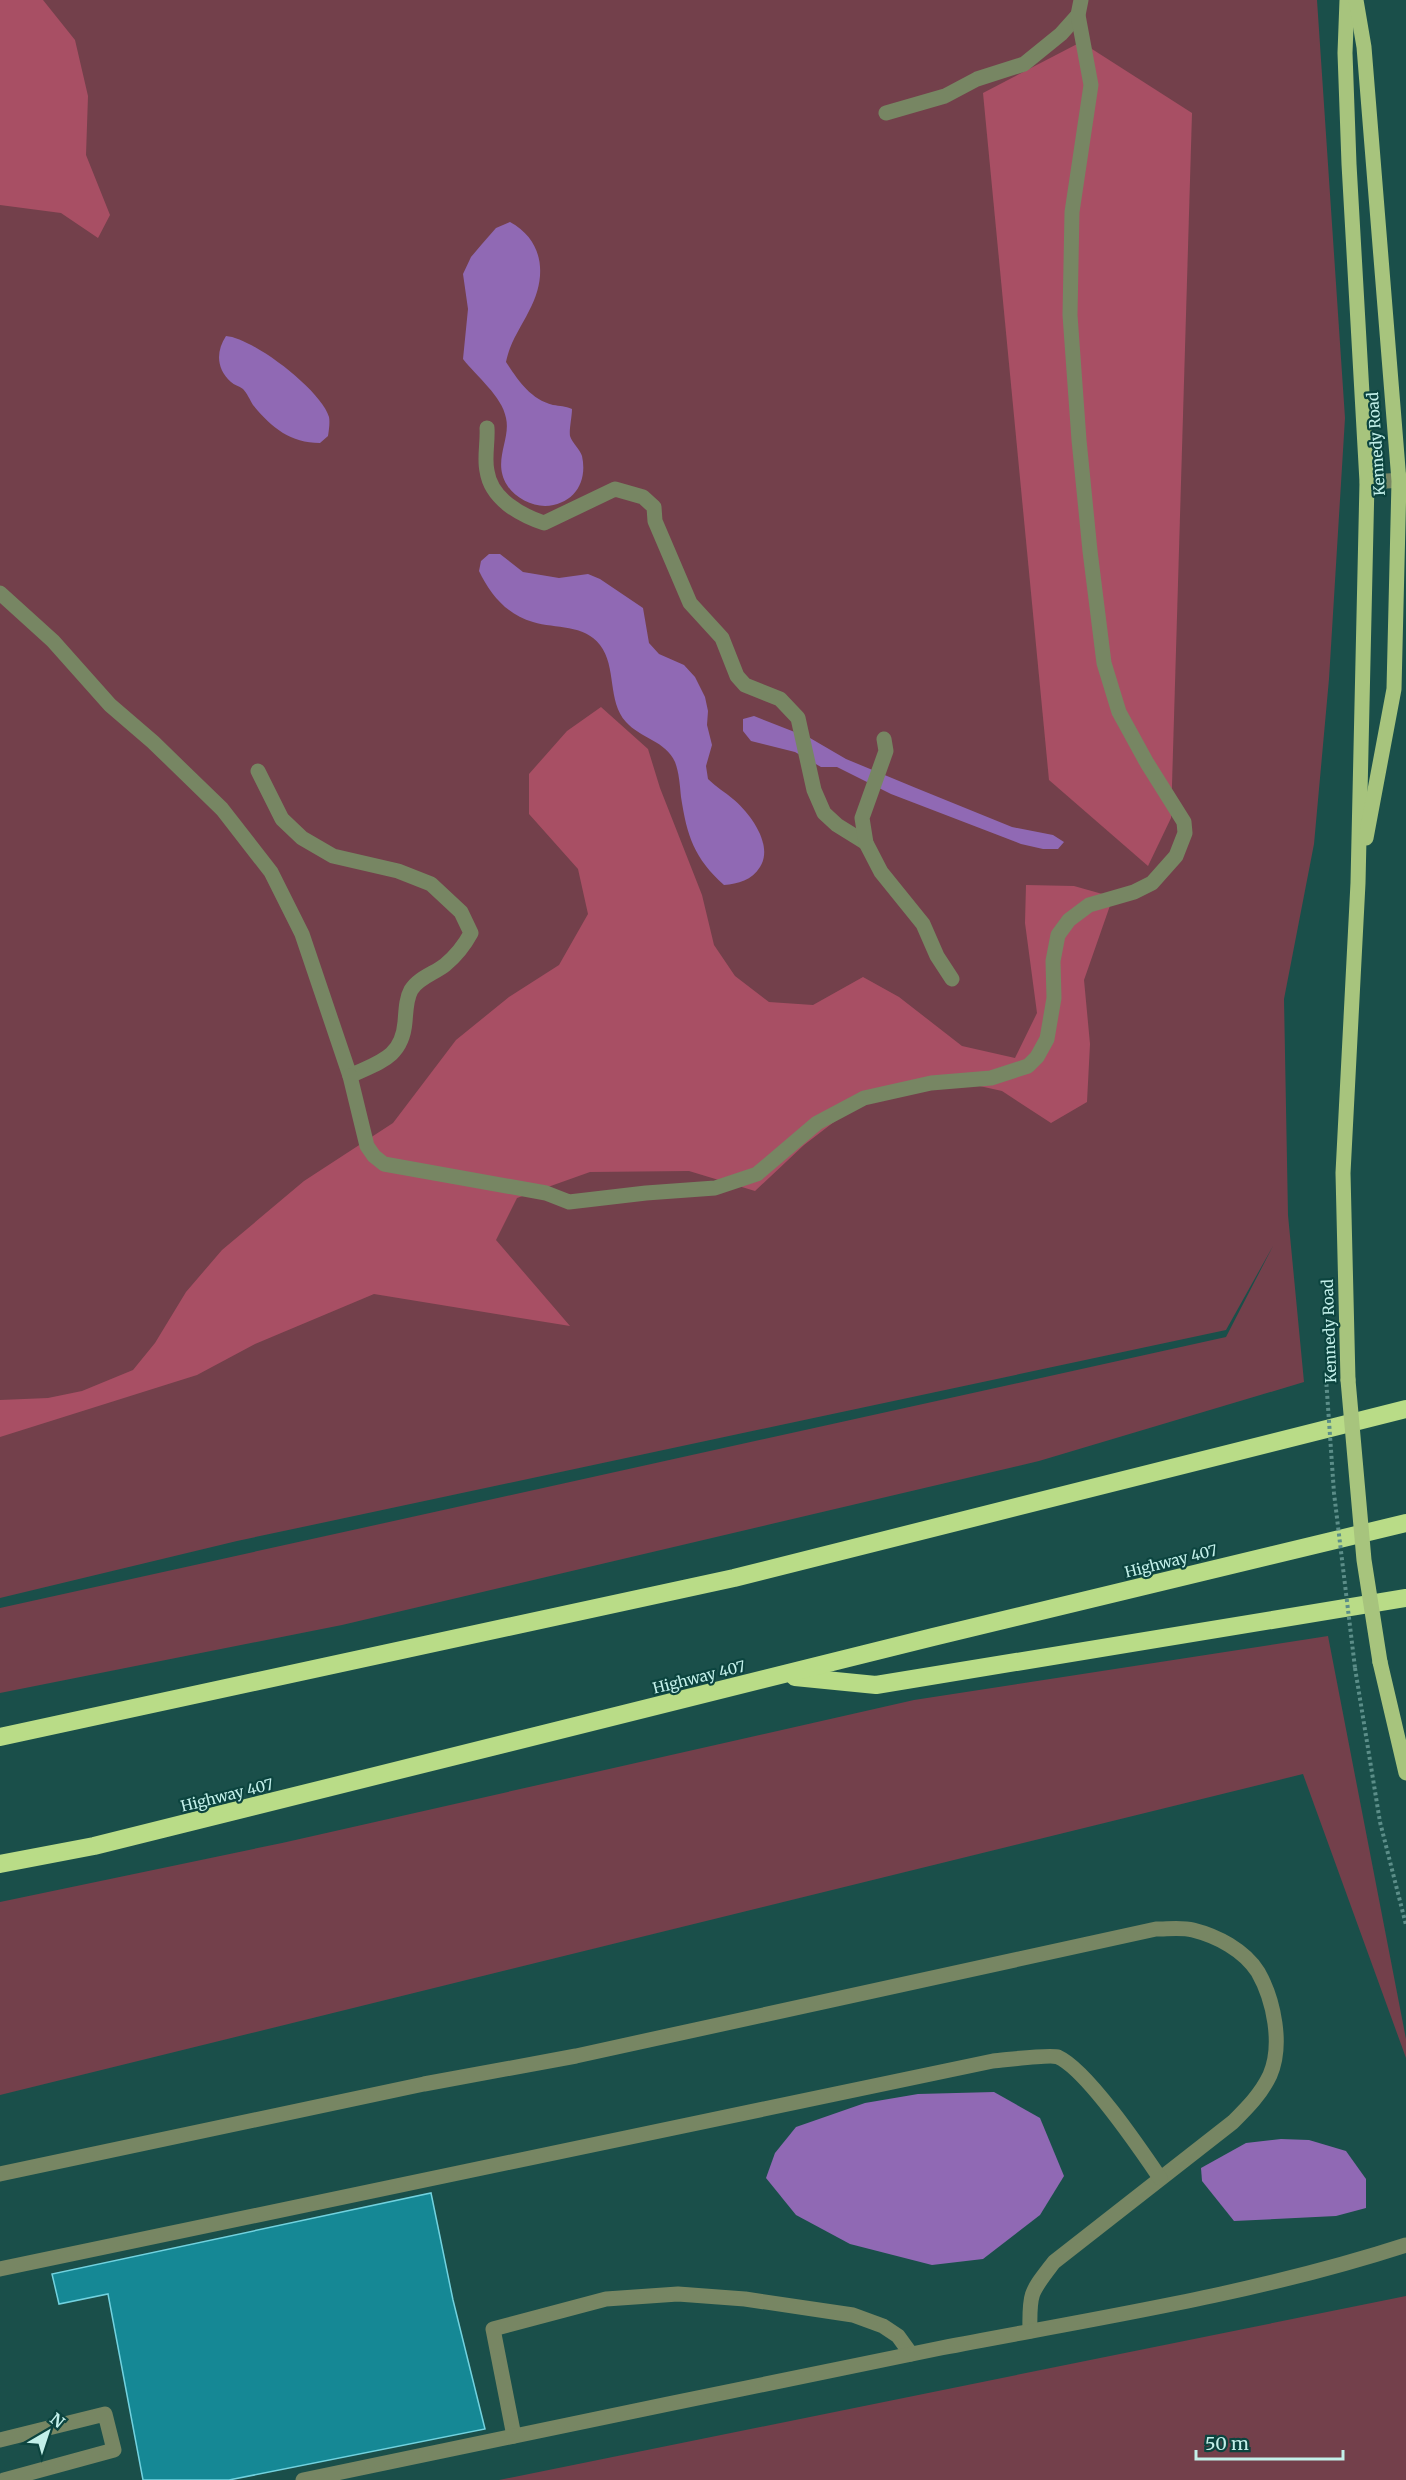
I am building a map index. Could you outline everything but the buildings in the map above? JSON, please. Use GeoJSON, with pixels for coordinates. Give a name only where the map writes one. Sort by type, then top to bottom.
{"type":"FeatureCollection","features":[{"type":"Feature","properties":{"kind":"highway"},"geometry":{"type":"LineString","coordinates":[[0,1737],[734,1578],[1406,1409]]}},
{"type":"Feature","properties":{"kind":"highway","name":"Highway 407"},"geometry":{"type":"LineString","coordinates":[[0,1864],[94,1846],[1406,1523]]}},
{"type":"Feature","properties":{"kind":"highway"},"geometry":{"type":"LineString","coordinates":[[782,1676],[876,1686],[1406,1598]]}},
{"type":"Feature","properties":{"kind":"main road","name":"Kennedy Road"},"geometry":{"type":"LineString","coordinates":[[1347,0],[1344,53],[1367,482],[1358,883],[1343,1173],[1348,1380],[1364,1560],[1380,1662],[1406,1773]]}},
{"type":"Feature","properties":{"kind":"main road","name":"Kennedy Road"},"geometry":{"type":"LineString","coordinates":[[1356,0],[1364,47],[1402,480],[1394,689],[1358,883]]}},
{"type":"Feature","properties":{"kind":"lane"},"geometry":{"type":"LineString","coordinates":[[886,113],[945,96],[976,79],[1024,64],[1061,34],[1080,8]]}},
{"type":"Feature","properties":{"kind":"lane"},"geometry":{"type":"LineString","coordinates":[[0,593],[53,641],[110,705],[153,742],[222,809],[271,872],[302,934],[350,1076],[367,1146],[384,1164],[546,1193],[569,1202],[646,1192],[715,1188],[757,1174],[817,1123],[864,1098],[931,1083],[991,1078],[1028,1066],[1037,1057],[1047,1039],[1054,998],[1053,961],[1058,935],[1069,920],[1089,905],[1134,892],[1152,883],[1176,856],[1185,833],[1184,822],[1119,712],[1104,663],[1079,440],[1070,315],[1072,212],[1091,85],[1080,8]]}},
{"type":"Feature","properties":{"kind":"lane"},"geometry":{"type":"LineString","coordinates":[[487,428],[486,471],[491,484],[512,509],[528,518],[544,523],[615,489],[643,497],[654,507],[654,521],[690,603],[722,638],[741,681],[745,685],[780,699],[798,718],[814,790],[824,813],[837,825],[866,843]]}},
{"type":"Feature","properties":{"kind":"lane"},"geometry":{"type":"LineString","coordinates":[[1367,482],[1402,480]]}},
{"type":"Feature","properties":{"kind":"lane"},"geometry":{"type":"LineString","coordinates":[[884,739],[886,751],[862,818],[866,843],[881,872],[923,924],[937,956],[952,979]]}},
{"type":"Feature","properties":{"kind":"lane"},"geometry":{"type":"LineString","coordinates":[[258,771],[282,819],[302,838],[333,856],[398,871],[431,884],[461,912],[471,933],[461,950],[411,990],[403,1038],[399,1047],[391,1056],[350,1076]]}},
{"type":"Feature","properties":{"kind":"lane"},"geometry":{"type":"LineString","coordinates":[[0,2174],[424,2084],[576,2056],[1156,1929],[1191,1929],[1220,1939],[1241,1953],[1257,1971],[1268,1995],[1275,2023],[1276,2051],[1271,2073],[1257,2098],[1233,2122],[1054,2262],[1034,2289],[1029,2301],[1030,2331]]}},
{"type":"Feature","properties":{"kind":"lane"},"geometry":{"type":"LineString","coordinates":[[0,2269],[993,2061],[1056,2056],[1076,2069],[1133,2139],[1160,2178]]}},
{"type":"Feature","properties":{"kind":"lane"},"geometry":{"type":"LineString","coordinates":[[303,2480],[911,2354],[1207,2297],[1406,2245]]}},
{"type":"Feature","properties":{"kind":"lane"},"geometry":{"type":"LineString","coordinates":[[514,2436],[492,2329],[606,2299],[678,2294],[745,2299],[854,2315],[882,2326],[898,2336],[911,2354]]}},
{"type":"Feature","properties":{"kind":"lane"},"geometry":{"type":"LineString","coordinates":[[0,2440],[105,2414],[114,2450],[3,2480],[0,2470]]}},
{"type":"Feature","properties":{"kind":"path"},"geometry":{"type":"LineString","coordinates":[[1326,1378],[1334,1493],[1355,1668],[1380,1822],[1406,1925]]}},
{"type":"Feature","properties":{"kind":"shaded area"},"geometry":{"type":"Polygon","coordinates":[[[0,0],[1317,0],[1345,418],[1329,679],[1314,844],[1284,999],[1288,1215],[1304,1382],[1039,1461],[342,1625],[0,1693],[0,1608],[1226,1337],[1273,1246],[1226,1330],[237,1541],[0,1598],[0,0]]]}},
{"type":"Feature","properties":{"kind":"shaded area"},"geometry":{"type":"Polygon","coordinates":[[[0,0],[43,0],[75,40],[88,96],[86,155],[110,215],[98,238],[61,213],[0,205],[0,0]]]}},
{"type":"Feature","properties":{"kind":"shaded area"},"geometry":{"type":"Polygon","coordinates":[[[1081,42],[1192,113],[1171,818],[1148,866],[1049,780],[983,93],[1081,42]]]}},
{"type":"Feature","properties":{"kind":"shaded area"},"geometry":{"type":"Polygon","coordinates":[[[510,222],[530,239],[536,250],[540,273],[535,298],[513,342],[506,362],[531,394],[553,405],[572,409],[570,436],[582,456],[583,475],[576,491],[571,497],[555,505],[540,506],[529,503],[518,497],[507,485],[501,468],[507,426],[504,410],[494,394],[463,359],[468,309],[463,274],[471,257],[496,228],[510,222]]]}},
{"type":"Feature","properties":{"kind":"shaded area"},"geometry":{"type":"Polygon","coordinates":[[[226,336],[238,339],[268,355],[300,380],[313,393],[329,417],[328,436],[320,443],[309,442],[290,437],[274,427],[253,405],[243,389],[232,383],[222,371],[219,354],[226,336]]]}},
{"type":"Feature","properties":{"kind":"shaded area"},"geometry":{"type":"Polygon","coordinates":[[[489,554],[500,554],[523,572],[559,578],[588,574],[600,579],[643,608],[649,643],[659,654],[684,665],[695,677],[705,697],[708,711],[707,725],[712,745],[706,766],[708,779],[740,805],[758,830],[764,849],[764,858],[753,875],[739,882],[724,885],[705,865],[689,835],[675,762],[666,749],[638,732],[620,714],[616,704],[609,663],[600,645],[593,638],[578,630],[533,622],[507,609],[488,588],[479,571],[481,561],[489,554]]]}},
{"type":"Feature","properties":{"kind":"shaded area"},"geometry":{"type":"Polygon","coordinates":[[[601,707],[648,749],[660,788],[702,895],[714,945],[735,976],[769,1002],[813,1005],[863,977],[899,997],[962,1046],[1015,1058],[1037,1013],[1025,923],[1026,885],[1074,886],[1113,897],[1084,980],[1090,1044],[1087,1102],[1051,1123],[1002,1091],[957,1081],[856,1105],[804,1145],[755,1191],[689,1171],[590,1172],[517,1198],[496,1240],[570,1326],[374,1294],[255,1344],[197,1375],[0,1437],[0,1400],[48,1398],[82,1391],[133,1370],[155,1343],[186,1292],[222,1250],[304,1181],[393,1123],[456,1040],[509,997],[559,965],[588,914],[578,869],[529,814],[529,774],[567,731],[601,707]]]}},
{"type":"Feature","properties":{"kind":"shaded area"},"geometry":{"type":"Polygon","coordinates":[[[754,716],[810,738],[846,759],[916,788],[1012,827],[1053,835],[1064,842],[1058,849],[1043,849],[1021,844],[891,794],[837,767],[821,767],[795,752],[751,741],[743,731],[743,719],[754,716]]]}},
{"type":"Feature","properties":{"kind":"shaded area"},"geometry":{"type":"Polygon","coordinates":[[[1328,1636],[1406,2039],[1406,2058],[1303,1774],[0,2095],[0,1902],[282,1843],[914,1700],[1328,1636]]]}},
{"type":"Feature","properties":{"kind":"shaded area"},"geometry":{"type":"Polygon","coordinates":[[[994,2092],[1040,2118],[1064,2176],[1040,2215],[983,2259],[932,2265],[850,2244],[796,2215],[766,2178],[775,2153],[796,2127],[865,2103],[918,2094],[994,2092]]]}},
{"type":"Feature","properties":{"kind":"shaded area"},"geometry":{"type":"Polygon","coordinates":[[[1281,2139],[1309,2140],[1346,2151],[1366,2179],[1366,2208],[1336,2216],[1234,2221],[1202,2181],[1201,2168],[1246,2143],[1281,2139]]]}},
{"type":"Feature","properties":{"kind":"shaded area"},"geometry":{"type":"Polygon","coordinates":[[[1406,2296],[1406,2480],[499,2480],[1406,2296]]]}}]}
